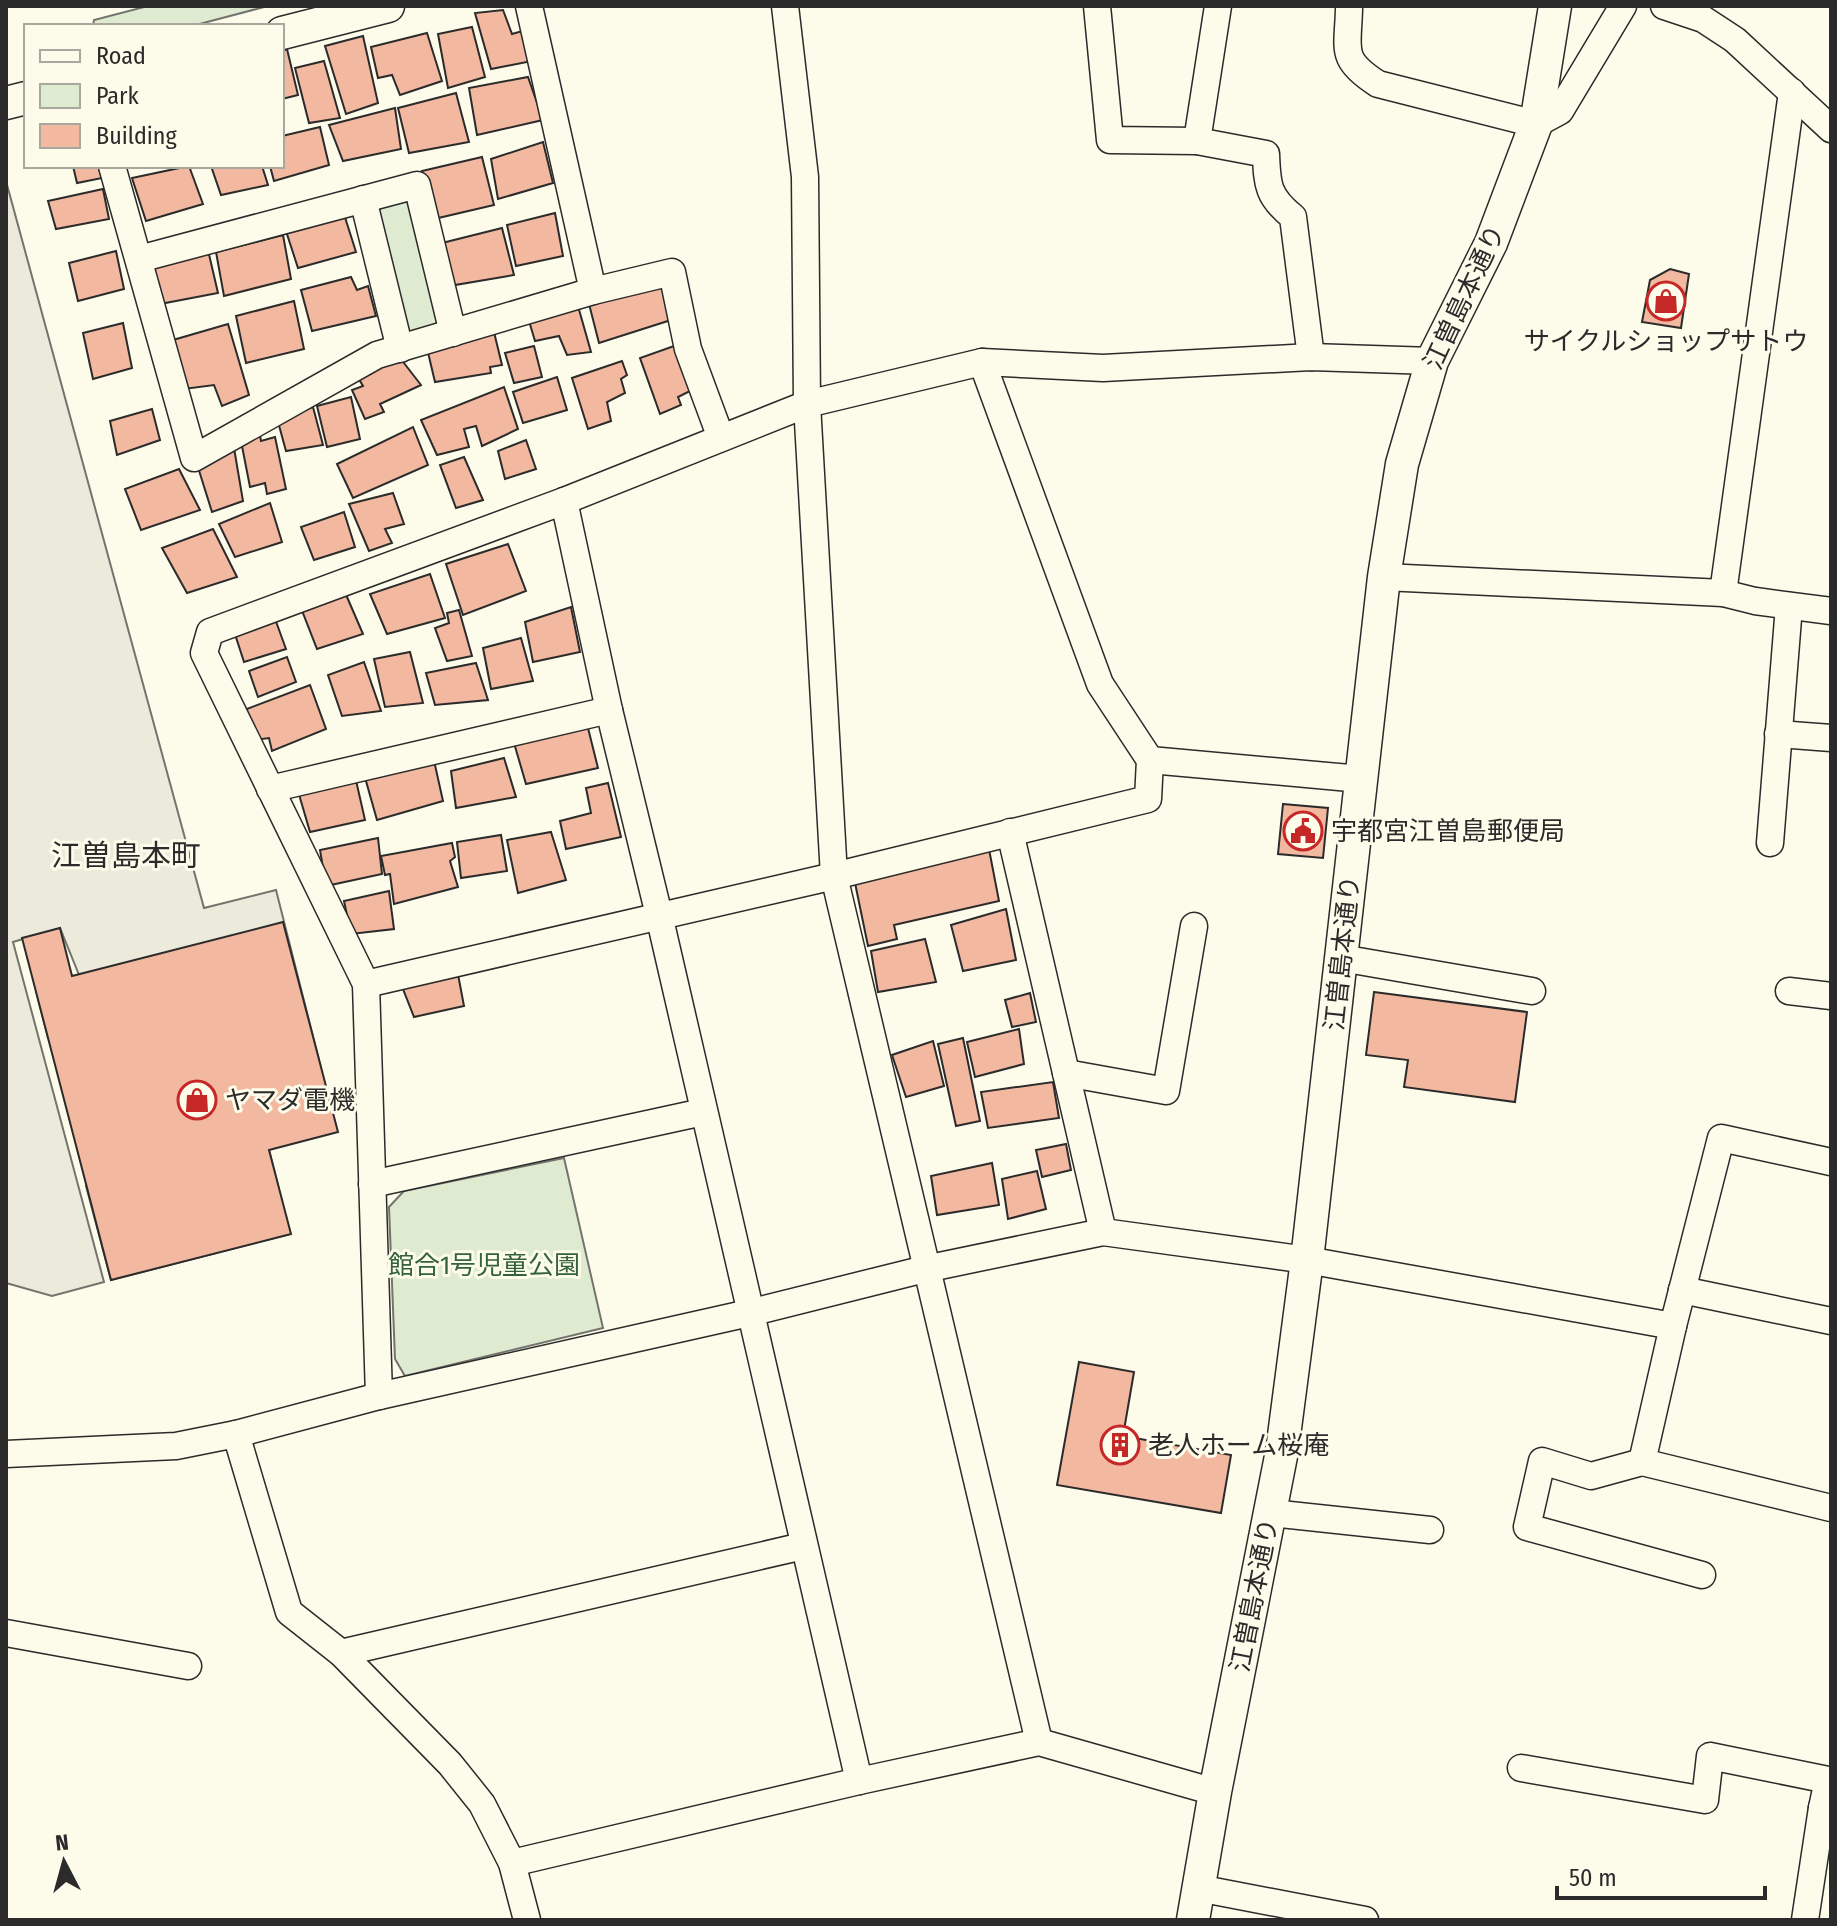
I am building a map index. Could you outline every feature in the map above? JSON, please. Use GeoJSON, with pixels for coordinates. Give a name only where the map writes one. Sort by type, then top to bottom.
{"type":"FeatureCollection","features":[{"type":"Feature","properties":{"kind":"street"},"geometry":{"type":"LineString","coordinates":[[284,32],[388,6]]}},
{"type":"Feature","properties":{"kind":"street"},"geometry":{"type":"LineString","coordinates":[[529,6],[593,291]]}},
{"type":"Feature","properties":{"kind":"street"},"geometry":{"type":"LineString","coordinates":[[785,6],[805,177],[807,404],[834,876],[1039,1742]]}},
{"type":"Feature","properties":{"kind":"street"},"geometry":{"type":"LineString","coordinates":[[1097,6],[1110,140],[1197,141],[1266,154],[1267,182],[1275,203],[1293,217],[1311,357]]}},
{"type":"Feature","properties":{"kind":"street"},"geometry":{"type":"LineString","coordinates":[[1197,141],[1218,6]]}},
{"type":"Feature","properties":{"kind":"street","name":"江曽島本通り"},"geometry":{"type":"LineString","coordinates":[[1193,1920],[1282,1451],[1307,1260],[1384,577],[1402,464],[1432,361],[1491,243],[1536,124],[1555,6]]}},
{"type":"Feature","properties":{"kind":"street"},"geometry":{"type":"LineString","coordinates":[[1349,9],[1348,55],[1356,70],[1378,84],[1536,124],[1560,111],[1623,6]]}},
{"type":"Feature","properties":{"kind":"street"},"geometry":{"type":"LineString","coordinates":[[1664,6],[1703,19],[1735,40],[1831,129]]}},
{"type":"Feature","properties":{"kind":"street"},"geometry":{"type":"LineString","coordinates":[[1723,593],[1792,92]]}},
{"type":"Feature","properties":{"kind":"street"},"geometry":{"type":"LineString","coordinates":[[113,168],[194,458],[377,355],[593,291],[672,272],[688,349],[721,438]]}},
{"type":"Feature","properties":{"kind":"street"},"geometry":{"type":"LineString","coordinates":[[139,259],[417,185],[453,333]]}},
{"type":"Feature","properties":{"kind":"street"},"geometry":{"type":"LineString","coordinates":[[363,199],[400,349]]}},
{"type":"Feature","properties":{"kind":"street"},"geometry":{"type":"LineString","coordinates":[[379,1396],[366,984],[204,653],[210,632],[564,501],[807,404],[982,362],[1103,368],[1311,357],[1432,361]]}},
{"type":"Feature","properties":{"kind":"street"},"geometry":{"type":"LineString","coordinates":[[366,984],[834,876],[1148,799],[1150,760],[1100,684],[982,362]]}},
{"type":"Feature","properties":{"kind":"street"},"geometry":{"type":"LineString","coordinates":[[564,501],[609,710],[859,1781]]}},
{"type":"Feature","properties":{"kind":"street"},"geometry":{"type":"LineString","coordinates":[[1384,577],[1723,593],[1831,611]]}},
{"type":"Feature","properties":{"kind":"street"},"geometry":{"type":"LineString","coordinates":[[1770,843],[1789,606]]}},
{"type":"Feature","properties":{"kind":"street"},"geometry":{"type":"LineString","coordinates":[[270,789],[609,710]]}},
{"type":"Feature","properties":{"kind":"street"},"geometry":{"type":"LineString","coordinates":[[1778,734],[1831,738]]}},
{"type":"Feature","properties":{"kind":"street"},"geometry":{"type":"LineString","coordinates":[[1150,760],[1361,779]]}},
{"type":"Feature","properties":{"kind":"street"},"geometry":{"type":"LineString","coordinates":[[1010,832],[1103,1232]]}},
{"type":"Feature","properties":{"kind":"street"},"geometry":{"type":"LineString","coordinates":[[1066,1073],[1166,1091],[1194,926]]}},
{"type":"Feature","properties":{"kind":"street"},"geometry":{"type":"LineString","coordinates":[[1341,958],[1532,991]]}},
{"type":"Feature","properties":{"kind":"street"},"geometry":{"type":"LineString","coordinates":[[1789,991],[1831,996]]}},
{"type":"Feature","properties":{"kind":"street"},"geometry":{"type":"LineString","coordinates":[[372,1184],[703,1112]]}},
{"type":"Feature","properties":{"kind":"street"},"geometry":{"type":"LineString","coordinates":[[1642,1462],[1721,1138],[1831,1162]]}},
{"type":"Feature","properties":{"kind":"street"},"geometry":{"type":"LineString","coordinates":[[6,1454],[176,1446],[236,1434],[379,1396],[749,1313],[925,1269],[1103,1232],[1307,1260],[1673,1326]]}},
{"type":"Feature","properties":{"kind":"street"},"geometry":{"type":"LineString","coordinates":[[1682,1290],[1831,1321]]}},
{"type":"Feature","properties":{"kind":"street"},"geometry":{"type":"LineString","coordinates":[[236,1434],[289,1612],[341,1653],[450,1764],[482,1804],[512,1863],[527,1920]]}},
{"type":"Feature","properties":{"kind":"street"},"geometry":{"type":"LineString","coordinates":[[1702,1575],[1527,1527],[1542,1461],[1591,1476],[1642,1462],[1831,1508]]}},
{"type":"Feature","properties":{"kind":"street"},"geometry":{"type":"LineString","coordinates":[[1271,1513],[1430,1530]]}},
{"type":"Feature","properties":{"kind":"street"},"geometry":{"type":"LineString","coordinates":[[341,1653],[803,1546]]}},
{"type":"Feature","properties":{"kind":"street"},"geometry":{"type":"LineString","coordinates":[[6,1633],[188,1666]]}},
{"type":"Feature","properties":{"kind":"street"},"geometry":{"type":"LineString","coordinates":[[512,1863],[1039,1742],[1215,1792]]}},
{"type":"Feature","properties":{"kind":"street"},"geometry":{"type":"LineString","coordinates":[[1521,1768],[1705,1800],[1710,1756],[1828,1780],[1826,1808],[1805,1920]]}},
{"type":"Feature","properties":{"kind":"street"},"geometry":{"type":"LineString","coordinates":[[1198,1888],[1365,1920]]}},
{"type":"Feature","properties":{"kind":"green space"},"geometry":{"type":"Polygon","coordinates":[[[148,6],[268,6],[200,24],[93,24],[94,20],[148,6]]]}},
{"type":"Feature","properties":{"kind":"green space"},"geometry":{"type":"Polygon","coordinates":[[[411,200],[439,319],[436,328],[410,334],[402,329],[377,201],[411,200]]]}},
{"type":"Feature","properties":{"kind":"green space","name":"館合1号児童公園"},"geometry":{"type":"Polygon","coordinates":[[[564,1158],[603,1328],[405,1376],[395,1359],[389,1207],[404,1191],[564,1158]]]}},
{"type":"Feature","properties":{"kind":"shaded area"},"geometry":{"type":"Polygon","coordinates":[[[6,181],[204,908],[276,890],[321,1068],[254,1089],[290,1234],[111,1280],[86,1186],[148,1171],[82,1028],[48,1038],[36,991],[79,975],[60,928],[13,942],[104,1282],[52,1296],[6,1283],[6,181]]]}},
{"type":"Feature","properties":{"kind":"building"},"geometry":{"type":"Polygon","coordinates":[[[503,10],[512,34],[526,30],[532,61],[491,69],[475,13],[503,10]]]}},
{"type":"Feature","properties":{"kind":"building"},"geometry":{"type":"Polygon","coordinates":[[[472,27],[485,77],[448,88],[438,34],[472,27]]]}},
{"type":"Feature","properties":{"kind":"building"},"geometry":{"type":"Polygon","coordinates":[[[427,33],[442,81],[400,95],[392,75],[378,78],[371,47],[427,33]]]}},
{"type":"Feature","properties":{"kind":"building"},"geometry":{"type":"Polygon","coordinates":[[[363,36],[378,103],[346,114],[325,46],[363,36]]]}},
{"type":"Feature","properties":{"kind":"building"},"geometry":{"type":"Polygon","coordinates":[[[287,49],[298,95],[284,98],[284,50],[287,49]]]}},
{"type":"Feature","properties":{"kind":"building"},"geometry":{"type":"Polygon","coordinates":[[[324,61],[340,118],[309,123],[295,68],[324,61]]]}},
{"type":"Feature","properties":{"kind":"building"},"geometry":{"type":"Polygon","coordinates":[[[528,77],[543,120],[477,135],[469,88],[528,77]]]}},
{"type":"Feature","properties":{"kind":"building"},"geometry":{"type":"Polygon","coordinates":[[[456,93],[469,142],[409,153],[398,108],[456,93]]]}},
{"type":"Feature","properties":{"kind":"building"},"geometry":{"type":"Polygon","coordinates":[[[395,108],[401,149],[343,161],[329,125],[395,108]]]}},
{"type":"Feature","properties":{"kind":"building"},"geometry":{"type":"Polygon","coordinates":[[[320,127],[329,165],[274,181],[271,168],[284,168],[284,136],[320,127]]]}},
{"type":"Feature","properties":{"kind":"building"},"geometry":{"type":"Polygon","coordinates":[[[543,142],[553,183],[498,199],[491,159],[543,142]]]}},
{"type":"Feature","properties":{"kind":"building"},"geometry":{"type":"Polygon","coordinates":[[[482,157],[494,205],[434,219],[422,171],[482,157]]]}},
{"type":"Feature","properties":{"kind":"building"},"geometry":{"type":"Polygon","coordinates":[[[73,168],[99,168],[102,178],[77,183],[73,168]]]}},
{"type":"Feature","properties":{"kind":"building"},"geometry":{"type":"Polygon","coordinates":[[[190,168],[203,204],[146,221],[132,178],[190,168]]]}},
{"type":"Feature","properties":{"kind":"building"},"geometry":{"type":"Polygon","coordinates":[[[212,168],[263,168],[268,185],[221,195],[212,168]]]}},
{"type":"Feature","properties":{"kind":"building"},"geometry":{"type":"Polygon","coordinates":[[[103,189],[109,219],[56,229],[48,201],[103,189]]]}},
{"type":"Feature","properties":{"kind":"building"},"geometry":{"type":"Polygon","coordinates":[[[343,211],[356,252],[298,268],[285,228],[343,211]]]}},
{"type":"Feature","properties":{"kind":"building"},"geometry":{"type":"Polygon","coordinates":[[[555,213],[563,256],[516,266],[507,225],[555,213]]]}},
{"type":"Feature","properties":{"kind":"building"},"geometry":{"type":"Polygon","coordinates":[[[502,228],[514,275],[449,286],[438,244],[502,228]]]}},
{"type":"Feature","properties":{"kind":"building"},"geometry":{"type":"Polygon","coordinates":[[[283,235],[291,279],[224,296],[216,252],[283,235]]]}},
{"type":"Feature","properties":{"kind":"building"},"geometry":{"type":"Polygon","coordinates":[[[208,250],[218,293],[160,304],[149,262],[208,250]]]}},
{"type":"Feature","properties":{"kind":"building"},"geometry":{"type":"Polygon","coordinates":[[[116,251],[124,289],[78,301],[69,263],[116,251]]]}},
{"type":"Feature","properties":{"kind":"building","name":"サイクルショップサトウ"},"geometry":{"type":"Polygon","coordinates":[[[1670,269],[1689,274],[1681,328],[1642,322],[1650,280],[1670,269]]]}},
{"type":"Feature","properties":{"kind":"building"},"geometry":{"type":"Polygon","coordinates":[[[351,277],[357,290],[368,286],[376,316],[312,331],[301,290],[351,277]]]}},
{"type":"Feature","properties":{"kind":"building"},"geometry":{"type":"Polygon","coordinates":[[[661,281],[671,320],[599,343],[589,304],[661,281]]]}},
{"type":"Feature","properties":{"kind":"building"},"geometry":{"type":"Polygon","coordinates":[[[294,301],[304,349],[246,363],[236,316],[294,301]]]}},
{"type":"Feature","properties":{"kind":"building"},"geometry":{"type":"Polygon","coordinates":[[[578,306],[591,352],[567,355],[559,336],[535,341],[529,321],[578,306]]]}},
{"type":"Feature","properties":{"kind":"building"},"geometry":{"type":"Polygon","coordinates":[[[123,323],[132,368],[93,379],[83,333],[123,323]]]}},
{"type":"Feature","properties":{"kind":"building"},"geometry":{"type":"Polygon","coordinates":[[[228,324],[249,395],[222,406],[214,385],[184,389],[173,340],[228,324]]]}},
{"type":"Feature","properties":{"kind":"building"},"geometry":{"type":"Polygon","coordinates":[[[493,328],[502,365],[490,367],[491,373],[435,382],[426,344],[493,328]]]}},
{"type":"Feature","properties":{"kind":"building"},"geometry":{"type":"Polygon","coordinates":[[[534,346],[542,377],[514,383],[505,353],[534,346]]]}},
{"type":"Feature","properties":{"kind":"building"},"geometry":{"type":"Polygon","coordinates":[[[674,346],[692,390],[678,397],[681,405],[660,414],[640,358],[674,346]]]}},
{"type":"Feature","properties":{"kind":"building"},"geometry":{"type":"Polygon","coordinates":[[[397,354],[421,385],[380,404],[384,412],[365,419],[352,390],[363,386],[354,371],[397,354]]]}},
{"type":"Feature","properties":{"kind":"building"},"geometry":{"type":"Polygon","coordinates":[[[622,361],[627,375],[621,379],[625,393],[607,402],[611,421],[588,429],[572,378],[622,361]]]}},
{"type":"Feature","properties":{"kind":"building"},"geometry":{"type":"Polygon","coordinates":[[[557,377],[567,410],[523,423],[513,392],[557,377]]]}},
{"type":"Feature","properties":{"kind":"building"},"geometry":{"type":"Polygon","coordinates":[[[504,387],[518,429],[482,446],[476,426],[464,429],[469,447],[437,455],[421,420],[504,387]]]}},
{"type":"Feature","properties":{"kind":"building"},"geometry":{"type":"Polygon","coordinates":[[[351,397],[360,439],[327,447],[317,406],[351,397]]]}},
{"type":"Feature","properties":{"kind":"building"},"geometry":{"type":"Polygon","coordinates":[[[313,407],[323,445],[286,451],[277,418],[313,407]]]}},
{"type":"Feature","properties":{"kind":"building"},"geometry":{"type":"Polygon","coordinates":[[[152,409],[160,440],[117,455],[110,421],[152,409]]]}},
{"type":"Feature","properties":{"kind":"building"},"geometry":{"type":"Polygon","coordinates":[[[413,427],[428,465],[353,498],[337,464],[413,427]]]}},
{"type":"Feature","properties":{"kind":"building"},"geometry":{"type":"Polygon","coordinates":[[[259,430],[261,441],[275,437],[286,489],[267,494],[265,483],[250,487],[240,436],[259,430]]]}},
{"type":"Feature","properties":{"kind":"building"},"geometry":{"type":"Polygon","coordinates":[[[526,440],[536,469],[505,479],[498,451],[526,440]]]}},
{"type":"Feature","properties":{"kind":"building"},"geometry":{"type":"Polygon","coordinates":[[[234,448],[243,501],[212,512],[196,461],[234,448]]]}},
{"type":"Feature","properties":{"kind":"building"},"geometry":{"type":"Polygon","coordinates":[[[464,457],[483,500],[456,508],[440,465],[464,457]]]}},
{"type":"Feature","properties":{"kind":"building"},"geometry":{"type":"Polygon","coordinates":[[[179,469],[200,510],[141,530],[125,489],[179,469]]]}},
{"type":"Feature","properties":{"kind":"building"},"geometry":{"type":"Polygon","coordinates":[[[393,493],[404,524],[385,529],[392,543],[369,551],[349,504],[393,493]]]}},
{"type":"Feature","properties":{"kind":"building"},"geometry":{"type":"Polygon","coordinates":[[[270,503],[282,542],[235,557],[219,524],[270,503]]]}},
{"type":"Feature","properties":{"kind":"building"},"geometry":{"type":"Polygon","coordinates":[[[344,512],[355,547],[314,560],[301,527],[344,512]]]}},
{"type":"Feature","properties":{"kind":"building"},"geometry":{"type":"Polygon","coordinates":[[[213,529],[237,577],[187,593],[162,548],[213,529]]]}},
{"type":"Feature","properties":{"kind":"building"},"geometry":{"type":"Polygon","coordinates":[[[508,544],[526,591],[463,615],[446,564],[508,544]]]}},
{"type":"Feature","properties":{"kind":"building"},"geometry":{"type":"Polygon","coordinates":[[[430,574],[445,618],[387,634],[370,594],[430,574]]]}},
{"type":"Feature","properties":{"kind":"building"},"geometry":{"type":"Polygon","coordinates":[[[344,590],[363,634],[317,649],[301,608],[344,590]]]}},
{"type":"Feature","properties":{"kind":"building"},"geometry":{"type":"Polygon","coordinates":[[[571,607],[580,652],[533,662],[525,622],[571,607]]]}},
{"type":"Feature","properties":{"kind":"building"},"geometry":{"type":"Polygon","coordinates":[[[459,610],[472,656],[447,661],[435,628],[449,623],[447,613],[459,610]]]}},
{"type":"Feature","properties":{"kind":"building"},"geometry":{"type":"Polygon","coordinates":[[[274,616],[286,649],[244,662],[234,631],[274,616]]]}},
{"type":"Feature","properties":{"kind":"building"},"geometry":{"type":"Polygon","coordinates":[[[521,638],[533,681],[491,689],[483,648],[521,638]]]}},
{"type":"Feature","properties":{"kind":"building"},"geometry":{"type":"Polygon","coordinates":[[[410,652],[423,703],[385,707],[374,659],[410,652]]]}},
{"type":"Feature","properties":{"kind":"building"},"geometry":{"type":"Polygon","coordinates":[[[287,657],[296,682],[258,697],[249,671],[287,657]]]}},
{"type":"Feature","properties":{"kind":"building"},"geometry":{"type":"Polygon","coordinates":[[[364,662],[381,711],[342,716],[328,675],[364,662]]]}},
{"type":"Feature","properties":{"kind":"building"},"geometry":{"type":"Polygon","coordinates":[[[476,663],[488,700],[435,705],[426,673],[476,663]]]}},
{"type":"Feature","properties":{"kind":"building"},"geometry":{"type":"Polygon","coordinates":[[[310,685],[326,729],[272,751],[269,738],[254,740],[244,710],[310,685]]]}},
{"type":"Feature","properties":{"kind":"building"},"geometry":{"type":"Polygon","coordinates":[[[587,724],[598,768],[526,784],[514,743],[587,724]]]}},
{"type":"Feature","properties":{"kind":"building"},"geometry":{"type":"Polygon","coordinates":[[[433,756],[443,801],[377,820],[364,774],[433,756]]]}},
{"type":"Feature","properties":{"kind":"building"},"geometry":{"type":"Polygon","coordinates":[[[504,758],[516,797],[456,808],[451,771],[504,758]]]}},
{"type":"Feature","properties":{"kind":"building"},"geometry":{"type":"Polygon","coordinates":[[[355,776],[365,820],[310,832],[298,791],[355,776]]]}},
{"type":"Feature","properties":{"kind":"building"},"geometry":{"type":"Polygon","coordinates":[[[608,783],[621,837],[566,849],[560,821],[591,813],[586,788],[608,783]]]}},
{"type":"Feature","properties":{"kind":"building","name":"宇都宮江曽島郵便局"},"geometry":{"type":"Polygon","coordinates":[[[1283,804],[1328,808],[1323,858],[1278,854],[1283,804]]]}},
{"type":"Feature","properties":{"kind":"building"},"geometry":{"type":"Polygon","coordinates":[[[551,832],[566,880],[518,893],[507,840],[551,832]]]}},
{"type":"Feature","properties":{"kind":"building"},"geometry":{"type":"Polygon","coordinates":[[[501,835],[507,871],[461,878],[457,842],[501,835]]]}},
{"type":"Feature","properties":{"kind":"building"},"geometry":{"type":"Polygon","coordinates":[[[378,838],[382,874],[326,886],[320,850],[378,838]]]}},
{"type":"Feature","properties":{"kind":"building"},"geometry":{"type":"Polygon","coordinates":[[[452,843],[455,857],[450,861],[458,887],[394,904],[390,874],[385,875],[381,856],[452,843]]]}},
{"type":"Feature","properties":{"kind":"building"},"geometry":{"type":"Polygon","coordinates":[[[988,844],[999,901],[894,925],[897,939],[868,946],[855,883],[988,844]]]}},
{"type":"Feature","properties":{"kind":"building"},"geometry":{"type":"Polygon","coordinates":[[[389,891],[394,929],[351,934],[344,901],[389,891]]]}},
{"type":"Feature","properties":{"kind":"building"},"geometry":{"type":"Polygon","coordinates":[[[1006,909],[1016,960],[963,971],[951,925],[1006,909]]]}},
{"type":"Feature","properties":{"kind":"building","name":"ヤマダ電機"},"geometry":{"type":"Polygon","coordinates":[[[283,922],[338,1132],[269,1150],[291,1234],[111,1280],[22,938],[60,928],[72,976],[283,922]]]}},
{"type":"Feature","properties":{"kind":"building"},"geometry":{"type":"Polygon","coordinates":[[[925,939],[936,982],[878,992],[871,951],[925,939]]]}},
{"type":"Feature","properties":{"kind":"building"},"geometry":{"type":"Polygon","coordinates":[[[457,969],[464,1006],[414,1017],[403,989],[457,969]]]}},
{"type":"Feature","properties":{"kind":"building"},"geometry":{"type":"Polygon","coordinates":[[[1374,992],[1527,1012],[1515,1102],[1404,1087],[1408,1060],[1366,1055],[1374,992]]]}},
{"type":"Feature","properties":{"kind":"building"},"geometry":{"type":"Polygon","coordinates":[[[1030,993],[1036,1022],[1012,1027],[1005,1000],[1030,993]]]}},
{"type":"Feature","properties":{"kind":"building"},"geometry":{"type":"Polygon","coordinates":[[[1019,1029],[1024,1064],[975,1077],[967,1042],[1019,1029]]]}},
{"type":"Feature","properties":{"kind":"building"},"geometry":{"type":"Polygon","coordinates":[[[963,1038],[980,1121],[956,1126],[938,1044],[963,1038]]]}},
{"type":"Feature","properties":{"kind":"building"},"geometry":{"type":"Polygon","coordinates":[[[933,1041],[944,1086],[906,1097],[892,1055],[933,1041]]]}},
{"type":"Feature","properties":{"kind":"building"},"geometry":{"type":"Polygon","coordinates":[[[1053,1082],[1059,1118],[988,1128],[981,1092],[1053,1082]]]}},
{"type":"Feature","properties":{"kind":"building"},"geometry":{"type":"Polygon","coordinates":[[[1066,1144],[1071,1170],[1042,1177],[1036,1150],[1066,1144]]]}},
{"type":"Feature","properties":{"kind":"building"},"geometry":{"type":"Polygon","coordinates":[[[992,1163],[999,1205],[937,1215],[931,1176],[992,1163]]]}},
{"type":"Feature","properties":{"kind":"building"},"geometry":{"type":"Polygon","coordinates":[[[1037,1171],[1046,1209],[1008,1219],[1002,1179],[1037,1171]]]}},
{"type":"Feature","properties":{"kind":"building","name":"老人ホーム桜庵"},"geometry":{"type":"Polygon","coordinates":[[[1079,1362],[1134,1372],[1123,1436],[1231,1455],[1221,1513],[1057,1485],[1079,1362]]]}},
{"type":"Feature","properties":{"kind":"place","name":"サイクルショップサトウ"},"geometry":{"type":"Point","coordinates":[1666,301]}},
{"type":"Feature","properties":{"kind":"place","name":"宇都宮江曽島郵便局"},"geometry":{"type":"Point","coordinates":[1303,831]}},
{"type":"Feature","properties":{"kind":"place","name":"ヤマダ電機"},"geometry":{"type":"Point","coordinates":[197,1100]}},
{"type":"Feature","properties":{"kind":"place","name":"老人ホーム桜庵"},"geometry":{"type":"Point","coordinates":[1120,1445]}},
{"type":"Feature","properties":{"kind":"district","name":"江曽島本町"},"geometry":{"type":"Point","coordinates":[126,856]}}]}
